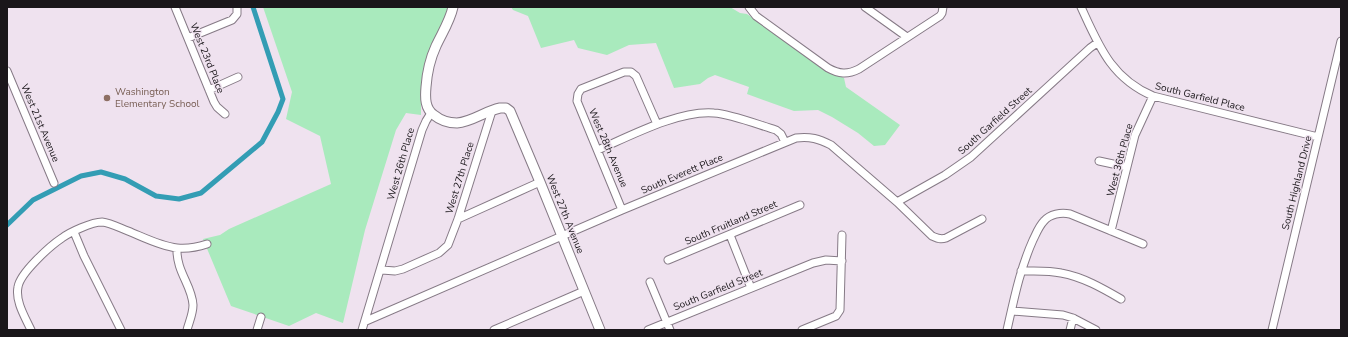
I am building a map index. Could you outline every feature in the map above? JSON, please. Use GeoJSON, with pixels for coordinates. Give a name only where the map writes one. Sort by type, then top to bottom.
{"type":"FeatureCollection","features":[{"type":"Feature","properties":{"kind":"main road"},"geometry":{"type":"LineString","coordinates":[[454,7],[427,71],[425,98],[427,107],[431,113],[441,120],[457,123],[492,111]]}},
{"type":"Feature","properties":{"kind":"main road","name":"West 27th Avenue"},"geometry":{"type":"LineString","coordinates":[[492,111],[500,108],[506,108],[514,117],[600,330]]}},
{"type":"Feature","properties":{"kind":"street","name":"West 23rd Place"},"geometry":{"type":"LineString","coordinates":[[175,7],[209,90],[217,107],[225,114]]}},
{"type":"Feature","properties":{"kind":"street"},"geometry":{"type":"LineString","coordinates":[[749,7],[756,16],[828,68],[844,74],[853,72],[940,16],[943,7]]}},
{"type":"Feature","properties":{"kind":"street"},"geometry":{"type":"LineString","coordinates":[[865,7],[907,37]]}},
{"type":"Feature","properties":{"kind":"street","name":"South Garfield Place"},"geometry":{"type":"LineString","coordinates":[[1082,7],[1107,60],[1122,77],[1141,91],[1153,96],[1318,137]]}},
{"type":"Feature","properties":{"kind":"street"},"geometry":{"type":"LineString","coordinates":[[188,38],[232,20],[237,10]]}},
{"type":"Feature","properties":{"kind":"street","name":"South Highland Drive"},"geometry":{"type":"LineString","coordinates":[[1272,330],[1341,41]]}},
{"type":"Feature","properties":{"kind":"street","name":"South Garfield Street"},"geometry":{"type":"LineString","coordinates":[[897,202],[971,157],[1090,48],[1098,43]]}},
{"type":"Feature","properties":{"kind":"street","name":"West 21st Avenue"},"geometry":{"type":"LineString","coordinates":[[7,71],[54,183]]}},
{"type":"Feature","properties":{"kind":"street","name":"West 28th Avenue"},"geometry":{"type":"LineString","coordinates":[[622,210],[577,102],[578,94],[581,89],[624,72],[631,72],[636,76],[657,124]]}},
{"type":"Feature","properties":{"kind":"street"},"geometry":{"type":"LineString","coordinates":[[209,90],[238,77]]}},
{"type":"Feature","properties":{"kind":"street","name":"West 36th Place"},"geometry":{"type":"LineString","coordinates":[[1112,231],[1135,135],[1153,96]]}},
{"type":"Feature","properties":{"kind":"street","name":"West 27th Place"},"geometry":{"type":"LineString","coordinates":[[382,270],[395,271],[403,269],[439,253],[451,239],[492,111]]}},
{"type":"Feature","properties":{"kind":"street"},"geometry":{"type":"LineString","coordinates":[[598,150],[657,124],[684,117],[714,112],[776,130],[781,134],[785,142]]}},
{"type":"Feature","properties":{"kind":"street","name":"West 26th Place"},"geometry":{"type":"LineString","coordinates":[[362,330],[382,270],[422,130],[431,113]]}},
{"type":"Feature","properties":{"kind":"street","name":"South Everett Place"},"geometry":{"type":"LineString","coordinates":[[366,321],[622,210],[796,138],[811,137],[826,142],[897,202],[932,236],[941,240],[982,219]]}},
{"type":"Feature","properties":{"kind":"street"},"geometry":{"type":"LineString","coordinates":[[1099,161],[1127,167]]}},
{"type":"Feature","properties":{"kind":"street"},"geometry":{"type":"LineString","coordinates":[[458,219],[540,182]]}},
{"type":"Feature","properties":{"kind":"street","name":"South Fruitland Street"},"geometry":{"type":"LineString","coordinates":[[668,260],[800,205]]}},
{"type":"Feature","properties":{"kind":"street"},"geometry":{"type":"LineString","coordinates":[[1007,330],[1021,271],[1037,232],[1044,220],[1064,213],[1070,214],[1144,244]]}},
{"type":"Feature","properties":{"kind":"street"},"geometry":{"type":"LineString","coordinates":[[29,329],[17,294],[19,282],[26,270],[59,240],[74,232],[93,224],[105,223],[177,248],[207,244]]}},
{"type":"Feature","properties":{"kind":"street"},"geometry":{"type":"LineString","coordinates":[[74,232],[84,256],[121,330]]}},
{"type":"Feature","properties":{"kind":"street"},"geometry":{"type":"LineString","coordinates":[[730,235],[750,288]]}},
{"type":"Feature","properties":{"kind":"street"},"geometry":{"type":"LineString","coordinates":[[802,330],[836,316],[839,313],[842,235]]}},
{"type":"Feature","properties":{"kind":"street"},"geometry":{"type":"LineString","coordinates":[[177,248],[178,263],[192,298],[193,311],[187,330]]}},
{"type":"Feature","properties":{"kind":"street","name":"South Garfield Street"},"geometry":{"type":"LineString","coordinates":[[648,330],[813,262],[826,260],[842,261]]}},
{"type":"Feature","properties":{"kind":"street"},"geometry":{"type":"LineString","coordinates":[[1021,271],[1050,271],[1067,274],[1097,285],[1121,299]]}},
{"type":"Feature","properties":{"kind":"street"},"geometry":{"type":"LineString","coordinates":[[650,282],[670,330]]}},
{"type":"Feature","properties":{"kind":"street"},"geometry":{"type":"LineString","coordinates":[[494,330],[584,291]]}},
{"type":"Feature","properties":{"kind":"street"},"geometry":{"type":"LineString","coordinates":[[1012,311],[1054,313],[1073,318],[1096,330]]}},
{"type":"Feature","properties":{"kind":"street"},"geometry":{"type":"LineString","coordinates":[[257,330],[261,317]]}},
{"type":"Feature","properties":{"kind":"street"},"geometry":{"type":"LineString","coordinates":[[1070,330],[1073,318]]}},
{"type":"Feature","properties":{"kind":"green space"},"geometry":{"type":"Polygon","coordinates":[[[263,7],[448,7],[424,66],[421,87],[421,115],[406,113],[396,130],[365,230],[343,323],[316,313],[289,326],[231,306],[203,239],[220,235],[229,229],[331,184],[320,136],[286,119],[292,92],[263,7]]]}},
{"type":"Feature","properties":{"kind":"green space"},"geometry":{"type":"Polygon","coordinates":[[[511,7],[730,7],[740,13],[747,14],[827,71],[844,78],[846,87],[900,125],[885,145],[874,146],[858,133],[818,110],[794,111],[747,94],[749,87],[715,75],[700,84],[674,88],[656,43],[629,45],[607,55],[578,48],[574,40],[541,48],[528,16],[513,10],[511,7]]]}},
{"type":"Feature","properties":{"kind":"waterway"},"geometry":{"type":"LineString","coordinates":[[7,225],[33,200],[81,176],[101,172],[125,179],[156,196],[179,199],[201,193],[262,142],[278,112],[283,99],[253,7]]}},
{"type":"Feature","properties":{"kind":"place","name":"Washington Elementary School"},"geometry":{"type":"Point","coordinates":[107,98]}}]}
